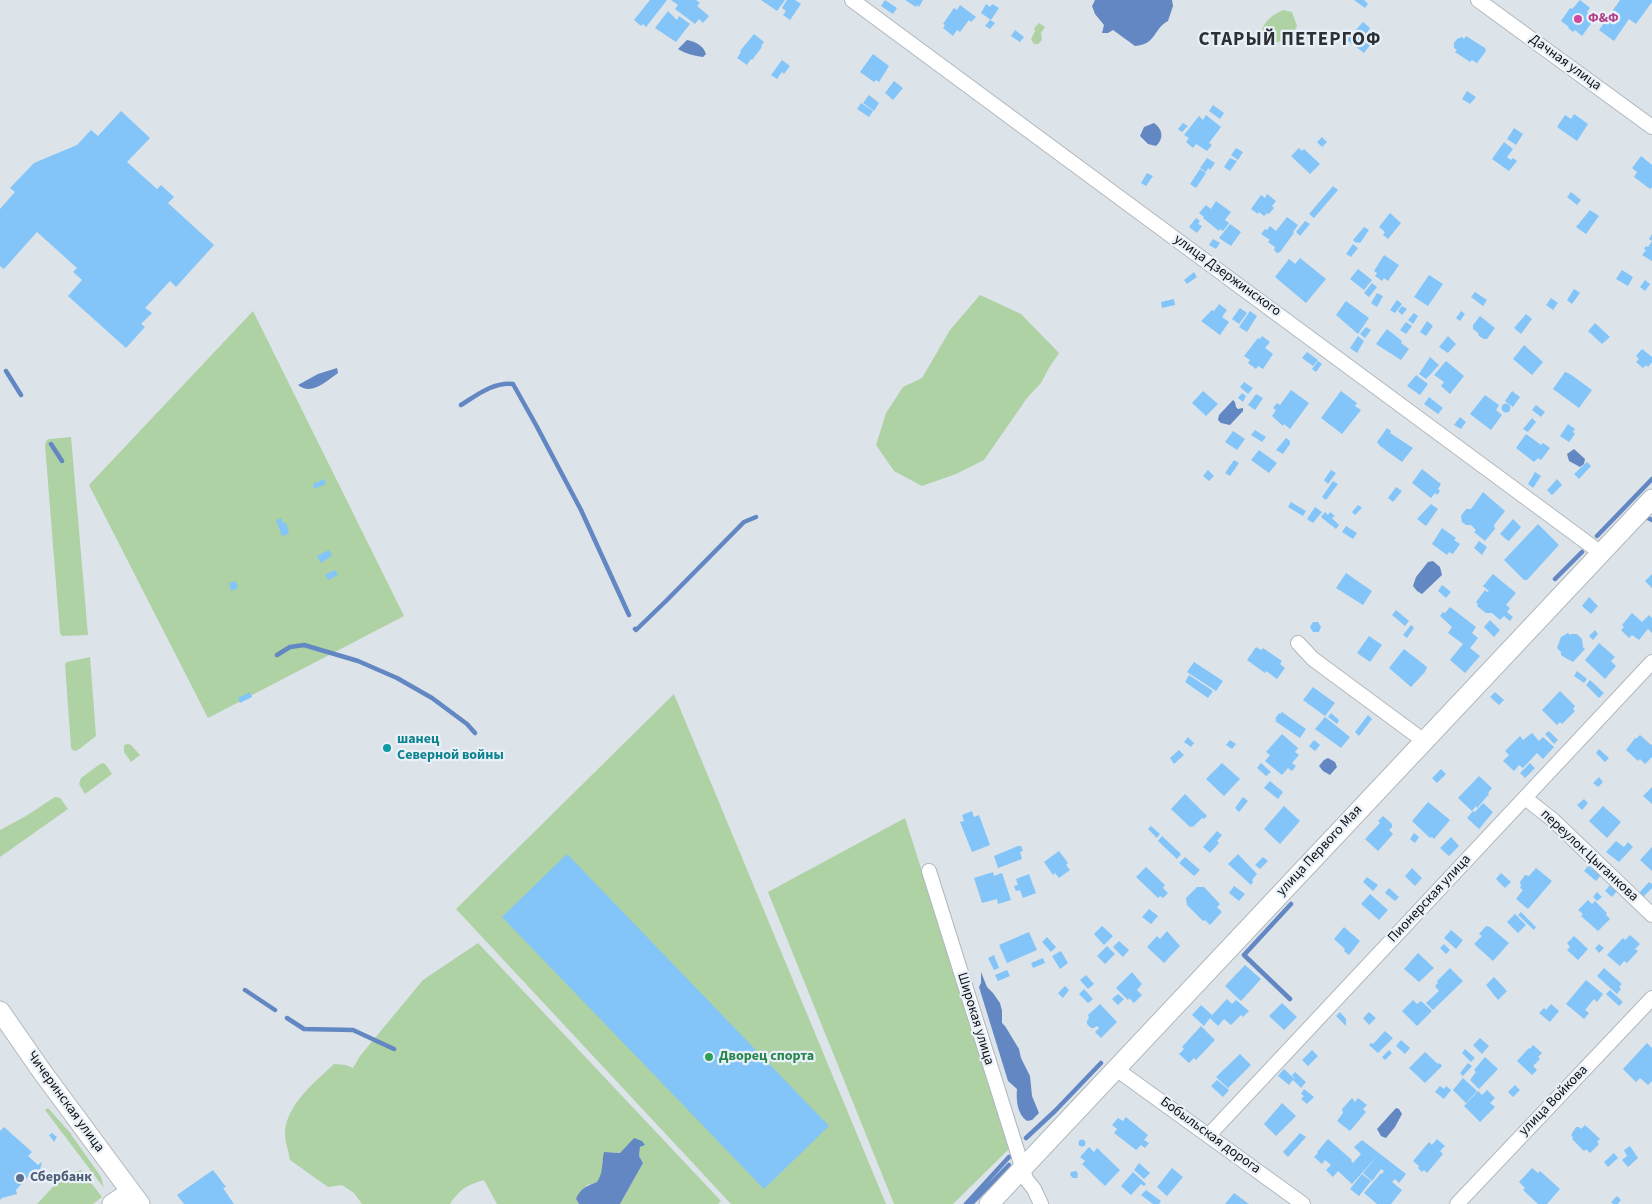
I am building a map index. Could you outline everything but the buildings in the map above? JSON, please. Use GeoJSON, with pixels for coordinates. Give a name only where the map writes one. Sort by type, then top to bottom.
{"type":"FeatureCollection","features":[{"type":"Feature","properties":{"kind":"street","name":"улица Дзержинского"},"geometry":{"type":"LineString","coordinates":[[852,0],[1601,553]]}},
{"type":"Feature","properties":{"kind":"street","name":"Дачная улица"},"geometry":{"type":"LineString","coordinates":[[1478,0],[1652,126]]}},
{"type":"Feature","properties":{"kind":"street","name":"улица Первого Мая"},"geometry":{"type":"LineString","coordinates":[[989,1204],[1652,499]]}},
{"type":"Feature","properties":{"kind":"street"},"geometry":{"type":"LineString","coordinates":[[1298,643],[1313,659],[1424,741]]}},
{"type":"Feature","properties":{"kind":"street","name":"Пионерская улица"},"geometry":{"type":"LineString","coordinates":[[1209,1135],[1652,662]]}},
{"type":"Feature","properties":{"kind":"street","name":"переулок Цыганкова"},"geometry":{"type":"LineString","coordinates":[[1525,798],[1566,832],[1652,915]]}},
{"type":"Feature","properties":{"kind":"street","name":"Широкая улица"},"geometry":{"type":"LineString","coordinates":[[929,871],[951,936],[964,986],[993,1077],[1024,1167],[1026,1180],[1034,1189],[1041,1204]]}},
{"type":"Feature","properties":{"kind":"street","name":"улица Войкова"},"geometry":{"type":"LineString","coordinates":[[1456,1204],[1652,998]]}},
{"type":"Feature","properties":{"kind":"street","name":"Чичеринская улица"},"geometry":{"type":"LineString","coordinates":[[0,1011],[135,1198]]}},
{"type":"Feature","properties":{"kind":"street","name":"Бобыльская дорога"},"geometry":{"type":"LineString","coordinates":[[1116,1069],[1303,1204]]}},
{"type":"Feature","properties":{"kind":"street"},"geometry":{"type":"LineString","coordinates":[[112,1204],[135,1198]]}},
{"type":"Feature","properties":{"kind":"green space"},"geometry":{"type":"Polygon","coordinates":[[[1283,10],[1292,12],[1297,26],[1288,37],[1280,42],[1266,41],[1261,33],[1264,25],[1272,16],[1283,10]]]}},
{"type":"Feature","properties":{"kind":"green space"},"geometry":{"type":"Polygon","coordinates":[[[1039,23],[1045,27],[1041,33],[1042,40],[1038,44],[1034,44],[1031,39],[1035,31],[1034,28],[1039,23]]]}},
{"type":"Feature","properties":{"kind":"green space"},"geometry":{"type":"Polygon","coordinates":[[[980,295],[1021,314],[1059,353],[1041,383],[1027,398],[984,460],[956,474],[922,486],[894,471],[876,445],[886,413],[903,387],[922,378],[950,330],[980,295]]]}},
{"type":"Feature","properties":{"kind":"green space"},"geometry":{"type":"Polygon","coordinates":[[[253,311],[404,616],[208,718],[89,485],[253,311]]]}},
{"type":"Feature","properties":{"kind":"green space"},"geometry":{"type":"Polygon","coordinates":[[[71,437],[88,635],[62,636],[60,633],[45,445],[47,440],[50,439],[71,437]]]}},
{"type":"Feature","properties":{"kind":"green space"},"geometry":{"type":"Polygon","coordinates":[[[90,657],[96,736],[74,751],[71,748],[65,664],[90,657]]]}},
{"type":"Feature","properties":{"kind":"green space","name":"Дворец спорта"},"geometry":{"type":"Polygon","coordinates":[[[674,694],[886,1204],[731,1204],[456,909],[674,694]]]}},
{"type":"Feature","properties":{"kind":"green space"},"geometry":{"type":"Polygon","coordinates":[[[128,744],[140,755],[131,762],[124,752],[124,745],[128,744]]]}},
{"type":"Feature","properties":{"kind":"green space"},"geometry":{"type":"Polygon","coordinates":[[[103,763],[112,774],[85,794],[79,784],[81,778],[103,763]]]}},
{"type":"Feature","properties":{"kind":"green space"},"geometry":{"type":"Polygon","coordinates":[[[55,797],[60,798],[68,809],[0,857],[0,830],[55,797]]]}},
{"type":"Feature","properties":{"kind":"green space"},"geometry":{"type":"Polygon","coordinates":[[[905,818],[1010,1148],[953,1204],[894,1204],[768,892],[905,818]]]}},
{"type":"Feature","properties":{"kind":"green space"},"geometry":{"type":"Polygon","coordinates":[[[478,943],[721,1201],[718,1204],[620,1204],[643,1163],[639,1156],[640,1147],[645,1145],[629,1145],[620,1153],[610,1152],[602,1162],[603,1173],[597,1182],[587,1185],[576,1199],[579,1204],[497,1204],[484,1180],[464,1188],[450,1204],[362,1204],[354,1193],[342,1185],[328,1187],[290,1160],[285,1136],[287,1123],[290,1113],[310,1086],[334,1064],[353,1068],[360,1056],[423,980],[478,943]]]}},
{"type":"Feature","properties":{"kind":"green space"},"geometry":{"type":"Polygon","coordinates":[[[48,1108],[72,1135],[101,1177],[104,1188],[45,1110],[48,1108]]]}},
{"type":"Feature","properties":{"kind":"green space"},"geometry":{"type":"Polygon","coordinates":[[[81,1170],[102,1197],[93,1204],[37,1204],[63,1176],[81,1170]]]}},
{"type":"Feature","properties":{"kind":"water"},"geometry":{"type":"Polygon","coordinates":[[[1095,0],[1172,0],[1173,6],[1168,21],[1163,24],[1151,39],[1142,45],[1135,46],[1113,30],[1108,33],[1102,33],[1104,25],[1095,14],[1092,6],[1095,0]]]}},
{"type":"Feature","properties":{"kind":"water"},"geometry":{"type":"Polygon","coordinates":[[[687,40],[699,44],[706,54],[703,57],[697,56],[678,49],[687,40]]]}},
{"type":"Feature","properties":{"kind":"water"},"geometry":{"type":"Polygon","coordinates":[[[1154,123],[1161,131],[1159,143],[1156,146],[1148,144],[1140,136],[1144,127],[1154,123]]]}},
{"type":"Feature","properties":{"kind":"water"},"geometry":{"type":"Polygon","coordinates":[[[337,368],[338,373],[319,386],[308,389],[298,385],[318,374],[337,368]]]}},
{"type":"Feature","properties":{"kind":"water"},"geometry":{"type":"Polygon","coordinates":[[[1233,400],[1236,407],[1238,409],[1243,408],[1243,411],[1230,425],[1221,423],[1218,420],[1219,415],[1233,400]]]}},
{"type":"Feature","properties":{"kind":"water"},"geometry":{"type":"Polygon","coordinates":[[[1574,449],[1585,459],[1584,464],[1580,467],[1569,461],[1567,454],[1574,449]]]}},
{"type":"Feature","properties":{"kind":"water"},"geometry":{"type":"Polygon","coordinates":[[[1433,561],[1440,567],[1442,575],[1422,594],[1413,586],[1416,577],[1428,562],[1433,561]]]}},
{"type":"Feature","properties":{"kind":"water"},"geometry":{"type":"Polygon","coordinates":[[[1328,758],[1335,762],[1337,767],[1330,775],[1319,766],[1328,758]]]}},
{"type":"Feature","properties":{"kind":"water"},"geometry":{"type":"Polygon","coordinates":[[[981,972],[987,987],[1000,1003],[1002,1023],[1019,1049],[1021,1058],[1030,1076],[1032,1096],[1039,1113],[1032,1120],[1027,1121],[1021,1114],[1017,1102],[1017,1089],[1008,1081],[979,987],[981,972]]]}},
{"type":"Feature","properties":{"kind":"water"},"geometry":{"type":"Polygon","coordinates":[[[1396,1108],[1402,1114],[1386,1138],[1381,1136],[1377,1129],[1396,1108]]]}},
{"type":"Feature","properties":{"kind":"water"},"geometry":{"type":"Polygon","coordinates":[[[634,1138],[642,1141],[645,1145],[640,1147],[639,1156],[643,1163],[620,1204],[579,1204],[576,1199],[579,1193],[587,1186],[597,1182],[599,1178],[602,1171],[604,1152],[620,1153],[634,1138]]]}},
{"type":"Feature","properties":{"kind":"waterway"},"geometry":{"type":"LineString","coordinates":[[6,371],[21,395]]}},
{"type":"Feature","properties":{"kind":"waterway"},"geometry":{"type":"LineString","coordinates":[[461,405],[492,387],[513,384],[581,510],[629,615]]}},
{"type":"Feature","properties":{"kind":"waterway"},"geometry":{"type":"LineString","coordinates":[[51,444],[62,461]]}},
{"type":"Feature","properties":{"kind":"waterway"},"geometry":{"type":"LineString","coordinates":[[1597,536],[1652,479]]}},
{"type":"Feature","properties":{"kind":"waterway"},"geometry":{"type":"LineString","coordinates":[[635,629],[667,600],[744,522],[756,517]]}},
{"type":"Feature","properties":{"kind":"waterway"},"geometry":{"type":"LineString","coordinates":[[1648,518],[1652,520]]}},
{"type":"Feature","properties":{"kind":"waterway"},"geometry":{"type":"LineString","coordinates":[[1555,579],[1582,552]]}},
{"type":"Feature","properties":{"kind":"waterway"},"geometry":{"type":"LineString","coordinates":[[277,655],[290,647],[304,645],[358,661],[397,678],[432,698],[467,724],[475,733]]}},
{"type":"Feature","properties":{"kind":"waterway"},"geometry":{"type":"LineString","coordinates":[[1290,999],[1244,955],[1291,904]]}},
{"type":"Feature","properties":{"kind":"waterway"},"geometry":{"type":"LineString","coordinates":[[245,990],[275,1010]]}},
{"type":"Feature","properties":{"kind":"waterway"},"geometry":{"type":"LineString","coordinates":[[287,1018],[304,1029],[353,1030],[394,1049]]}},
{"type":"Feature","properties":{"kind":"waterway"},"geometry":{"type":"LineString","coordinates":[[1026,1138],[1101,1063]]}},
{"type":"Feature","properties":{"kind":"waterway"},"geometry":{"type":"LineString","coordinates":[[966,1204],[1009,1157]]}},
{"type":"Feature","properties":{"kind":"waterway"},"geometry":{"type":"LineString","coordinates":[[971,1204],[1009,1165]]}},
{"type":"Feature","properties":{"kind":"place","name":"Ф&Ф"},"geometry":{"type":"Point","coordinates":[1578,19]}},
{"type":"Feature","properties":{"kind":"place","name":"шанец Северной войны"},"geometry":{"type":"Point","coordinates":[387,748]}},
{"type":"Feature","properties":{"kind":"place","name":"Дворец спорта"},"geometry":{"type":"Point","coordinates":[709,1057]}},
{"type":"Feature","properties":{"kind":"place","name":"Сбербанк"},"geometry":{"type":"Point","coordinates":[20,1178]}},
{"type":"Feature","properties":{"kind":"district","name":"СТАРЫЙ ПЕТЕРГОФ"},"geometry":{"type":"Point","coordinates":[1290,41]}}]}
